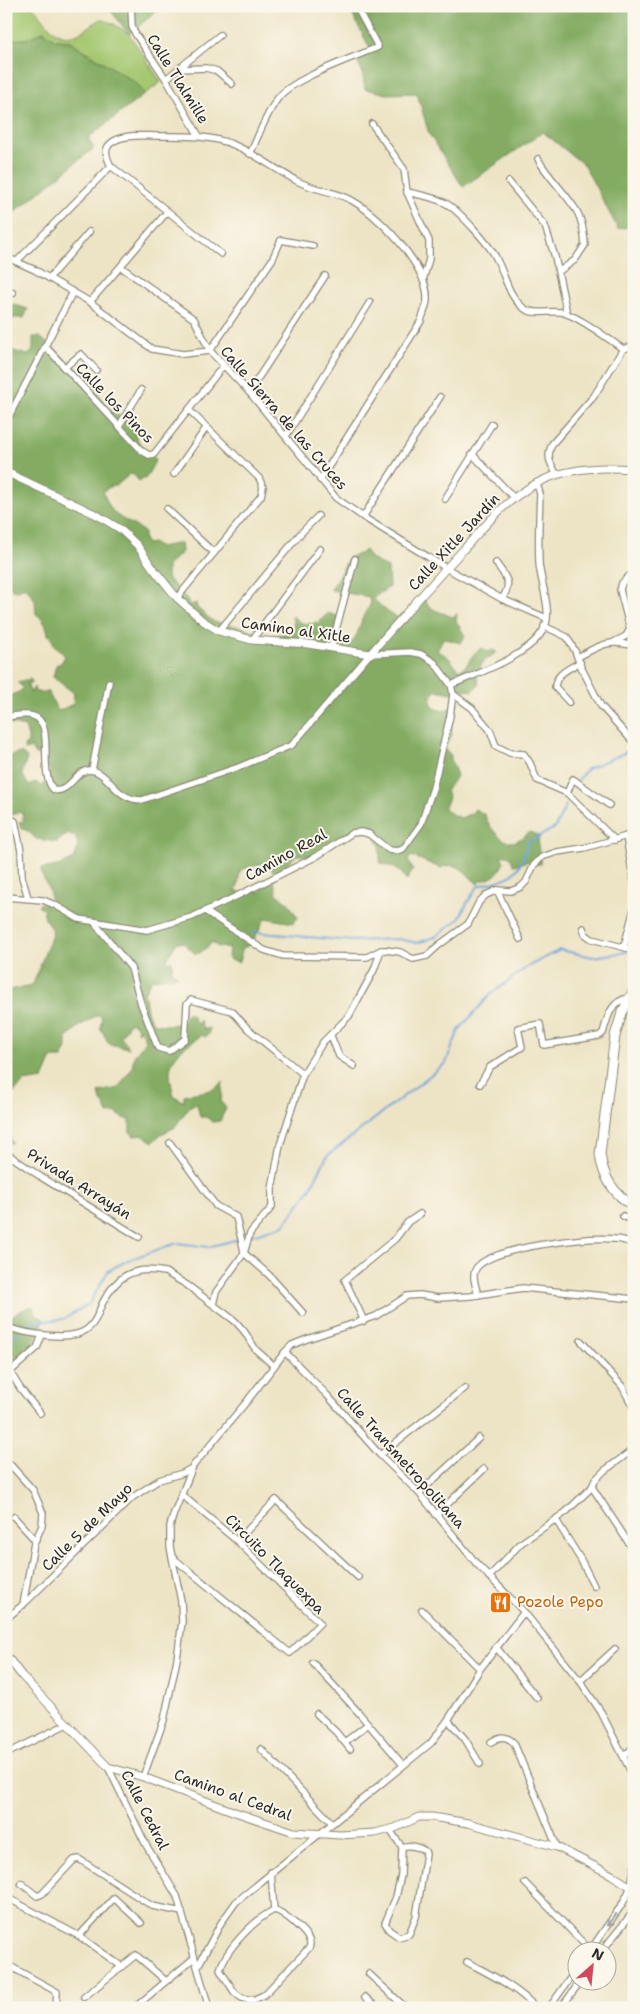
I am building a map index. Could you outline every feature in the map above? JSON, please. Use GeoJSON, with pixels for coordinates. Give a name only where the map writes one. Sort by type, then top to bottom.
{"type":"FeatureCollection","features":[{"type":"Feature","properties":{"kind":"main road"},"geometry":{"type":"LineString","coordinates":[[630,994],[615,1036],[600,1154],[604,1174],[613,1189],[619,1196],[634,1206]]}},
{"type":"Feature","properties":{"kind":"street","name":"Calle Tlalmille"},"geometry":{"type":"LineString","coordinates":[[131,6],[132,27],[166,79],[199,136]]}},
{"type":"Feature","properties":{"kind":"street"},"geometry":{"type":"LineString","coordinates":[[250,154],[268,114],[279,97],[291,85],[378,47],[356,6]]}},
{"type":"Feature","properties":{"kind":"street"},"geometry":{"type":"LineString","coordinates":[[166,79],[220,35]]}},
{"type":"Feature","properties":{"kind":"street"},"geometry":{"type":"LineString","coordinates":[[179,70],[206,68],[217,70],[232,84]]}},
{"type":"Feature","properties":{"kind":"street"},"geometry":{"type":"LineString","coordinates":[[372,124],[404,169],[407,192],[429,241],[429,259],[422,280]]}},
{"type":"Feature","properties":{"kind":"street"},"geometry":{"type":"LineString","coordinates":[[221,254],[111,166],[106,157],[107,146],[110,142],[121,137],[135,136],[199,136],[234,145],[275,170],[315,189],[348,198],[374,215],[400,242],[421,273],[427,298],[421,321],[320,480]]}},
{"type":"Feature","properties":{"kind":"street"},"geometry":{"type":"LineString","coordinates":[[538,159],[549,177],[576,208],[584,231],[585,245],[575,260],[558,272]]}},
{"type":"Feature","properties":{"kind":"street"},"geometry":{"type":"LineString","coordinates":[[17,261],[111,166]]}},
{"type":"Feature","properties":{"kind":"street"},"geometry":{"type":"LineString","coordinates":[[509,182],[545,226],[567,314]]}},
{"type":"Feature","properties":{"kind":"street"},"geometry":{"type":"LineString","coordinates":[[407,192],[427,196],[448,204],[475,231],[497,258],[514,299],[527,310],[536,312],[551,310],[567,314],[623,350]]}},
{"type":"Feature","properties":{"kind":"street"},"geometry":{"type":"LineString","coordinates":[[90,302],[167,212]]}},
{"type":"Feature","properties":{"kind":"street"},"geometry":{"type":"LineString","coordinates":[[49,278],[89,232]]}},
{"type":"Feature","properties":{"kind":"street"},"geometry":{"type":"LineString","coordinates":[[6,257],[49,278],[90,302],[152,349],[183,354],[210,351],[272,260],[281,240],[313,246]]}},
{"type":"Feature","properties":{"kind":"street","name":"Calle Sierra de las Cruces"},"geometry":{"type":"LineString","coordinates":[[121,267],[194,319],[210,351],[249,392],[336,498],[362,517],[446,568],[502,599],[546,618]]}},
{"type":"Feature","properties":{"kind":"street"},"geometry":{"type":"LineString","coordinates":[[249,392],[325,276]]}},
{"type":"Feature","properties":{"kind":"street"},"geometry":{"type":"LineString","coordinates":[[6,290],[13,293]]}},
{"type":"Feature","properties":{"kind":"street"},"geometry":{"type":"LineString","coordinates":[[6,422],[73,292]]}},
{"type":"Feature","properties":{"kind":"street"},"geometry":{"type":"LineString","coordinates":[[286,436],[370,302]]}},
{"type":"Feature","properties":{"kind":"street","name":"Calle los Pinos"},"geometry":{"type":"LineString","coordinates":[[45,346],[145,454],[154,454],[223,366]]}},
{"type":"Feature","properties":{"kind":"street"},"geometry":{"type":"LineString","coordinates":[[557,475],[549,461],[548,453],[552,444],[594,396],[623,350],[634,346]]}},
{"type":"Feature","properties":{"kind":"street"},"geometry":{"type":"LineString","coordinates":[[64,368],[81,354],[96,370]]}},
{"type":"Feature","properties":{"kind":"street"},"geometry":{"type":"LineString","coordinates":[[119,426],[141,390]]}},
{"type":"Feature","properties":{"kind":"street"},"geometry":{"type":"LineString","coordinates":[[362,517],[440,398]]}},
{"type":"Feature","properties":{"kind":"street"},"geometry":{"type":"LineString","coordinates":[[177,598],[261,496],[263,487],[259,478],[189,410]]}},
{"type":"Feature","properties":{"kind":"street"},"geometry":{"type":"LineString","coordinates":[[445,499],[492,424]]}},
{"type":"Feature","properties":{"kind":"street"},"geometry":{"type":"LineString","coordinates":[[174,474],[206,428]]}},
{"type":"Feature","properties":{"kind":"street"},"geometry":{"type":"LineString","coordinates":[[472,454],[514,498]]}},
{"type":"Feature","properties":{"kind":"street","name":"Calle Xitle Jardín"},"geometry":{"type":"LineString","coordinates":[[370,654],[446,568],[496,514],[514,498],[536,484],[575,470],[603,467],[634,469]]}},
{"type":"Feature","properties":{"kind":"street","name":"Camino al Xitle"},"geometry":{"type":"LineString","coordinates":[[6,472],[97,515],[120,529],[137,545],[177,598],[203,621],[219,631],[252,640],[284,641],[370,654]]}},
{"type":"Feature","properties":{"kind":"street"},"geometry":{"type":"LineString","coordinates":[[451,685],[510,660],[532,642],[544,626],[546,618],[539,564],[540,494],[536,484]]}},
{"type":"Feature","properties":{"kind":"street"},"geometry":{"type":"LineString","coordinates":[[166,509],[214,553]]}},
{"type":"Feature","properties":{"kind":"street"},"geometry":{"type":"LineString","coordinates":[[219,631],[301,533],[318,516]]}},
{"type":"Feature","properties":{"kind":"street"},"geometry":{"type":"LineString","coordinates":[[252,640],[320,549]]}},
{"type":"Feature","properties":{"kind":"street"},"geometry":{"type":"LineString","coordinates":[[331,648],[355,559]]}},
{"type":"Feature","properties":{"kind":"street"},"geometry":{"type":"LineString","coordinates":[[496,563],[508,580],[508,590],[502,599]]}},
{"type":"Feature","properties":{"kind":"street"},"geometry":{"type":"LineString","coordinates":[[569,702],[555,687],[556,679],[579,659],[604,644],[614,642],[626,636],[630,629],[620,587],[629,576]]}},
{"type":"Feature","properties":{"kind":"street"},"geometry":{"type":"LineString","coordinates":[[544,626],[567,638],[602,706],[634,743]]}},
{"type":"Feature","properties":{"kind":"street"},"geometry":{"type":"LineString","coordinates":[[614,642],[634,646]]}},
{"type":"Feature","properties":{"kind":"street","name":"Camino Real"},"geometry":{"type":"LineString","coordinates":[[6,898],[43,900],[55,904],[79,919],[147,930],[175,923],[205,911],[317,856],[352,832],[369,834],[389,850],[396,852],[403,849],[421,824],[433,788],[450,716],[453,694],[451,685],[434,662],[421,654],[410,652],[370,654]]}},
{"type":"Feature","properties":{"kind":"street"},"geometry":{"type":"LineString","coordinates":[[6,718],[28,715],[36,716],[41,721],[45,730],[48,782],[54,790],[63,790],[85,770],[92,770],[100,774],[123,796],[132,800],[142,800],[279,752],[292,745],[307,730],[370,654]]}},
{"type":"Feature","properties":{"kind":"street"},"geometry":{"type":"LineString","coordinates":[[92,770],[109,682]]}},
{"type":"Feature","properties":{"kind":"street"},"geometry":{"type":"LineString","coordinates":[[453,694],[472,708],[490,730],[496,746],[510,753],[524,754],[537,780],[567,792],[615,840]]}},
{"type":"Feature","properties":{"kind":"street"},"geometry":{"type":"LineString","coordinates":[[567,792],[574,780],[609,805]]}},
{"type":"Feature","properties":{"kind":"street"},"geometry":{"type":"LineString","coordinates":[[6,817],[14,821],[22,851],[22,877],[28,898]]}},
{"type":"Feature","properties":{"kind":"street"},"geometry":{"type":"LineString","coordinates":[[205,911],[264,950],[282,956],[367,957],[381,950],[400,952],[413,959],[427,956],[468,924],[479,902],[486,895],[497,890],[511,891],[521,887],[526,882],[534,864],[542,857],[634,834]]}},
{"type":"Feature","properties":{"kind":"street"},"geometry":{"type":"LineString","coordinates":[[626,836],[634,882]]}},
{"type":"Feature","properties":{"kind":"street"},"geometry":{"type":"LineString","coordinates":[[497,890],[520,939]]}},
{"type":"Feature","properties":{"kind":"street"},"geometry":{"type":"LineString","coordinates":[[624,946],[634,909]]}},
{"type":"Feature","properties":{"kind":"street"},"geometry":{"type":"LineString","coordinates":[[94,922],[131,968],[140,1004],[158,1048],[169,1051],[185,1039],[187,1004],[191,1000],[232,1011],[248,1029],[303,1074]]}},
{"type":"Feature","properties":{"kind":"street"},"geometry":{"type":"LineString","coordinates":[[584,928],[588,937],[634,950]]}},
{"type":"Feature","properties":{"kind":"street"},"geometry":{"type":"LineString","coordinates":[[213,1304],[216,1292],[244,1254],[245,1240],[272,1207],[272,1189],[280,1145],[303,1074],[323,1042],[349,1016],[374,970],[381,950]]}},
{"type":"Feature","properties":{"kind":"street"},"geometry":{"type":"LineString","coordinates":[[480,1084],[490,1067],[522,1047],[518,1028],[540,1024],[544,1045],[600,1036],[618,1000],[630,994],[634,1007]]}},
{"type":"Feature","properties":{"kind":"street"},"geometry":{"type":"LineString","coordinates":[[331,1036],[339,1056],[354,1066]]}},
{"type":"Feature","properties":{"kind":"street"},"geometry":{"type":"LineString","coordinates":[[170,1143],[216,1206],[236,1216],[240,1233],[245,1240]]}},
{"type":"Feature","properties":{"kind":"street","name":"Privada Arrayán"},"geometry":{"type":"LineString","coordinates":[[6,1153],[41,1177],[139,1237]]}},
{"type":"Feature","properties":{"kind":"street"},"geometry":{"type":"LineString","coordinates":[[364,1320],[345,1280],[396,1239],[408,1222],[420,1214]]}},
{"type":"Feature","properties":{"kind":"street"},"geometry":{"type":"LineString","coordinates":[[623,1216],[634,1221]]}},
{"type":"Feature","properties":{"kind":"street"},"geometry":{"type":"LineString","coordinates":[[478,1295],[473,1277],[478,1266],[499,1255],[559,1241],[588,1238],[618,1239],[634,1243]]}},
{"type":"Feature","properties":{"kind":"street"},"geometry":{"type":"LineString","coordinates":[[244,1254],[269,1275],[304,1313]]}},
{"type":"Feature","properties":{"kind":"street"},"geometry":{"type":"LineString","coordinates":[[8,1328],[42,1335],[80,1334],[87,1330],[97,1318],[107,1297],[122,1279],[132,1271],[143,1269],[165,1272],[234,1320],[256,1350],[274,1366]]}},
{"type":"Feature","properties":{"kind":"street"},"geometry":{"type":"LineString","coordinates":[[143,1777],[164,1720],[177,1659],[182,1622],[181,1601],[172,1557],[170,1526],[194,1466],[292,1345],[376,1316],[408,1296],[420,1295],[438,1298],[478,1295],[523,1288],[634,1299]]}},
{"type":"Feature","properties":{"kind":"street"},"geometry":{"type":"LineString","coordinates":[[40,1413],[10,1372],[37,1348],[42,1335]]}},
{"type":"Feature","properties":{"kind":"street"},"geometry":{"type":"LineString","coordinates":[[580,1341],[622,1386],[634,1409]]}},
{"type":"Feature","properties":{"kind":"street","name":"Calle Transmetropolitana"},"geometry":{"type":"LineString","coordinates":[[285,1352],[328,1395],[380,1455],[419,1493],[489,1577],[524,1612],[580,1681],[601,1712],[634,1778]]}},
{"type":"Feature","properties":{"kind":"street"},"geometry":{"type":"LineString","coordinates":[[380,1455],[465,1388]]}},
{"type":"Feature","properties":{"kind":"street"},"geometry":{"type":"LineString","coordinates":[[419,1493],[479,1438]]}},
{"type":"Feature","properties":{"kind":"street"},"geometry":{"type":"LineString","coordinates":[[489,1577],[522,1543],[556,1520],[592,1487],[595,1480],[604,1471],[634,1449]]}},
{"type":"Feature","properties":{"kind":"street"},"geometry":{"type":"LineString","coordinates":[[6,1460],[33,1490],[40,1505],[43,1520],[36,1540],[23,1605]]}},
{"type":"Feature","properties":{"kind":"street","name":"Calle 5 de Mayo"},"geometry":{"type":"LineString","coordinates":[[6,1619],[23,1605],[133,1497],[159,1480],[184,1473],[194,1466]]}},
{"type":"Feature","properties":{"kind":"street"},"geometry":{"type":"LineString","coordinates":[[436,1515],[484,1469]]}},
{"type":"Feature","properties":{"kind":"street"},"geometry":{"type":"LineString","coordinates":[[592,1487],[634,1551]]}},
{"type":"Feature","properties":{"kind":"street","name":"Circuito Tlaquexpa"},"geometry":{"type":"LineString","coordinates":[[172,1557],[290,1653],[320,1623],[237,1541],[182,1495]]}},
{"type":"Feature","properties":{"kind":"street"},"geometry":{"type":"LineString","coordinates":[[237,1541],[276,1500],[358,1577]]}},
{"type":"Feature","properties":{"kind":"street"},"geometry":{"type":"LineString","coordinates":[[14,1517],[36,1540]]}},
{"type":"Feature","properties":{"kind":"street"},"geometry":{"type":"LineString","coordinates":[[556,1520],[581,1560],[594,1586]]}},
{"type":"Feature","properties":{"kind":"street"},"geometry":{"type":"LineString","coordinates":[[422,1610],[480,1669]]}},
{"type":"Feature","properties":{"kind":"street"},"geometry":{"type":"LineString","coordinates":[[198,1966],[221,1923],[236,1902],[331,1822],[431,1743],[480,1669],[524,1612]]}},
{"type":"Feature","properties":{"kind":"street"},"geometry":{"type":"LineString","coordinates":[[496,1648],[537,1698]]}},
{"type":"Feature","properties":{"kind":"street"},"geometry":{"type":"LineString","coordinates":[[580,1681],[615,1649]]}},
{"type":"Feature","properties":{"kind":"street","name":"Calle Cedral"},"geometry":{"type":"LineString","coordinates":[[6,1655],[22,1676],[108,1767],[146,1845],[177,1896],[209,2008]]}},
{"type":"Feature","properties":{"kind":"street"},"geometry":{"type":"LineString","coordinates":[[313,1663],[403,1765]]}},
{"type":"Feature","properties":{"kind":"street"},"geometry":{"type":"LineString","coordinates":[[317,1714],[350,1749]]}},
{"type":"Feature","properties":{"kind":"street"},"geometry":{"type":"LineString","coordinates":[[448,1720],[464,1739],[480,1764]]}},
{"type":"Feature","properties":{"kind":"street"},"geometry":{"type":"LineString","coordinates":[[6,1754],[67,1724]]}},
{"type":"Feature","properties":{"kind":"street"},"geometry":{"type":"LineString","coordinates":[[345,1742],[368,1724]]}},
{"type":"Feature","properties":{"kind":"street"},"geometry":{"type":"LineString","coordinates":[[491,1742],[503,1736],[509,1738],[514,1743],[557,1847]]}},
{"type":"Feature","properties":{"kind":"street"},"geometry":{"type":"LineString","coordinates":[[624,1756],[634,1747]]}},
{"type":"Feature","properties":{"kind":"street"},"geometry":{"type":"LineString","coordinates":[[262,1748],[331,1822]]}},
{"type":"Feature","properties":{"kind":"street","name":"Camino al Cedral"},"geometry":{"type":"LineString","coordinates":[[108,1767],[143,1777],[276,1827],[317,1834],[349,1835],[389,1829],[419,1817],[432,1817],[468,1823],[557,1847],[632,1888]]}},
{"type":"Feature","properties":{"kind":"street"},"geometry":{"type":"LineString","coordinates":[[389,1829],[402,1847],[401,1875],[396,1897],[385,1923],[389,1930],[399,1937],[408,1934],[414,1923],[426,1854],[425,1850],[421,1848],[406,1845],[402,1847]]}},
{"type":"Feature","properties":{"kind":"street"},"geometry":{"type":"LineString","coordinates":[[21,1883],[37,1896],[42,1894],[74,1860],[79,1859],[152,1906],[182,1912]]}},
{"type":"Feature","properties":{"kind":"street"},"geometry":{"type":"LineString","coordinates":[[596,1942],[632,1888],[634,1868]]}},
{"type":"Feature","properties":{"kind":"street"},"geometry":{"type":"LineString","coordinates":[[271,1872],[274,1910]]}},
{"type":"Feature","properties":{"kind":"street"},"geometry":{"type":"LineString","coordinates":[[525,1884],[581,1942]]}},
{"type":"Feature","properties":{"kind":"street"},"geometry":{"type":"LineString","coordinates":[[6,1896],[79,1936],[121,1966]]}},
{"type":"Feature","properties":{"kind":"street"},"geometry":{"type":"LineString","coordinates":[[79,1936],[114,1898],[141,1923]]}},
{"type":"Feature","properties":{"kind":"street"},"geometry":{"type":"LineString","coordinates":[[274,1910],[284,1914],[307,1937],[310,1942],[309,1948],[264,1995],[253,2000],[242,1998],[235,1993],[222,1976],[220,1970],[222,1960],[246,1933],[274,1910]]}},
{"type":"Feature","properties":{"kind":"street"},"geometry":{"type":"LineString","coordinates":[[609,1942],[634,1911]]}},
{"type":"Feature","properties":{"kind":"street"},"geometry":{"type":"LineString","coordinates":[[84,1998],[136,1955],[166,1981]]}},
{"type":"Feature","properties":{"kind":"street"},"geometry":{"type":"LineString","coordinates":[[134,2008],[194,1958]]}},
{"type":"Feature","properties":{"kind":"street"},"geometry":{"type":"LineString","coordinates":[[467,1962],[502,1981],[528,1999],[536,2008]]}},
{"type":"Feature","properties":{"kind":"street"},"geometry":{"type":"LineString","coordinates":[[6,1964],[57,1992],[56,2007]]}},
{"type":"Feature","properties":{"kind":"street"},"geometry":{"type":"LineString","coordinates":[[369,1974],[406,2008]]}},
{"type":"Feature","properties":{"kind":"street"},"geometry":{"type":"LineString","coordinates":[[550,2008],[568,1982]]}},
{"type":"Feature","properties":{"kind":"street"},"geometry":{"type":"LineString","coordinates":[[561,2008],[573,1992]]}},
{"type":"Feature","properties":{"kind":"street"},"geometry":{"type":"LineString","coordinates":[[365,1997],[377,2008]]}},
{"type":"Feature","properties":{"kind":"green space"},"geometry":{"type":"Polygon","coordinates":[[[22,5],[34,8],[51,28],[65,36],[78,33],[101,19],[114,24],[129,34],[161,82],[145,94],[136,83],[70,41],[55,40],[44,31],[26,39],[6,40],[6,6],[22,5]]]}},
{"type":"Feature","properties":{"kind":"green space"},"geometry":{"type":"Polygon","coordinates":[[[107,6],[163,6],[129,34],[107,6]]]}},
{"type":"Feature","properties":{"kind":"green space"},"geometry":{"type":"Polygon","coordinates":[[[348,6],[634,6],[634,226],[618,229],[584,165],[543,132],[463,187],[429,134],[417,93],[387,94],[365,89],[362,70],[355,59],[371,51],[348,6]]]}},
{"type":"Feature","properties":{"kind":"green space"},"geometry":{"type":"Polygon","coordinates":[[[44,31],[55,40],[69,41],[136,83],[145,94],[88,138],[94,148],[6,219],[6,40],[26,39],[44,31]]]}},
{"type":"Feature","properties":{"kind":"green space"},"geometry":{"type":"Polygon","coordinates":[[[6,302],[28,309],[24,318],[13,318],[6,331],[6,302]]]}},
{"type":"Feature","properties":{"kind":"green space"},"geometry":{"type":"Polygon","coordinates":[[[6,334],[13,351],[28,355],[33,350],[33,337],[40,337],[81,370],[90,379],[109,409],[129,423],[143,450],[156,459],[146,478],[139,481],[134,475],[130,474],[116,486],[103,491],[111,508],[119,517],[144,532],[144,539],[147,544],[152,543],[159,547],[181,543],[182,552],[167,566],[167,578],[187,599],[189,606],[196,603],[197,608],[214,622],[242,627],[269,637],[287,633],[294,626],[292,616],[301,623],[313,624],[315,622],[318,623],[328,613],[340,617],[334,634],[352,643],[364,614],[370,606],[369,597],[331,590],[349,557],[360,554],[365,550],[371,559],[388,568],[389,587],[373,598],[388,612],[400,618],[406,617],[412,613],[423,596],[431,608],[452,617],[457,614],[456,621],[465,636],[461,643],[443,638],[437,651],[447,656],[459,670],[482,648],[488,652],[492,650],[497,652],[483,662],[476,674],[479,684],[473,691],[460,689],[452,693],[436,690],[430,699],[434,708],[440,710],[453,708],[455,713],[451,728],[452,735],[445,747],[448,754],[451,755],[451,761],[457,775],[446,791],[449,798],[444,808],[461,818],[472,813],[475,809],[485,815],[497,834],[506,841],[516,841],[530,832],[539,836],[538,845],[541,864],[536,864],[534,860],[514,865],[510,857],[501,855],[504,862],[500,870],[491,878],[479,881],[478,884],[457,867],[447,866],[440,868],[412,856],[408,860],[413,870],[406,881],[399,871],[380,863],[380,846],[372,831],[356,831],[311,856],[297,855],[274,876],[272,869],[261,864],[240,870],[238,886],[235,890],[245,894],[252,892],[254,888],[259,893],[266,882],[273,877],[277,894],[288,902],[298,918],[293,923],[265,918],[253,941],[241,949],[241,959],[239,962],[230,960],[228,957],[229,949],[216,946],[213,942],[200,953],[194,953],[184,943],[177,942],[167,959],[168,962],[171,960],[173,966],[171,970],[178,976],[152,979],[144,992],[148,1012],[153,1023],[162,1025],[179,1024],[187,1013],[192,1015],[197,1025],[200,1020],[202,1028],[209,1028],[209,1034],[205,1037],[202,1035],[185,1047],[173,1061],[170,1075],[173,1095],[184,1102],[184,1095],[214,1089],[223,1082],[221,1102],[226,1108],[220,1121],[213,1122],[206,1117],[200,1117],[197,1104],[190,1106],[174,1128],[161,1134],[153,1142],[142,1135],[134,1136],[130,1132],[130,1120],[116,1113],[108,1114],[104,1104],[101,1102],[99,1092],[118,1088],[132,1068],[134,1056],[145,1041],[142,1029],[137,1032],[138,1027],[130,1022],[121,1036],[129,1048],[109,1044],[100,1027],[102,1018],[99,1014],[67,1037],[67,1048],[62,1058],[52,1058],[43,1079],[24,1082],[15,1091],[8,1109],[9,1131],[12,1143],[6,1142],[6,989],[27,987],[33,984],[53,932],[45,919],[43,909],[38,906],[40,903],[48,905],[50,900],[49,891],[41,869],[62,865],[74,859],[78,846],[76,837],[68,833],[57,842],[36,839],[28,831],[21,828],[19,821],[23,823],[23,814],[19,812],[9,816],[6,822],[6,771],[10,764],[11,755],[21,753],[27,758],[22,774],[29,786],[36,782],[42,787],[51,771],[46,765],[44,754],[35,755],[31,748],[25,750],[24,746],[28,743],[28,737],[25,727],[6,723],[6,694],[9,696],[19,692],[23,688],[17,682],[30,679],[33,683],[27,684],[31,693],[34,687],[35,692],[48,692],[58,711],[73,704],[74,693],[53,677],[56,665],[61,663],[65,656],[54,645],[51,636],[48,635],[45,623],[36,614],[35,600],[26,587],[14,591],[6,581],[6,334]]]}},
{"type":"Feature","properties":{"kind":"green space"},"geometry":{"type":"Polygon","coordinates":[[[31,1306],[35,1309],[36,1315],[44,1319],[43,1323],[25,1355],[14,1362],[6,1363],[7,1318],[31,1306]]]}},
{"type":"Feature","properties":{"kind":"waterway"},"geometry":{"type":"LineString","coordinates":[[578,780],[587,769],[631,750],[634,745]]}},
{"type":"Feature","properties":{"kind":"waterway"},"geometry":{"type":"LineString","coordinates":[[252,932],[352,941],[399,939],[417,943],[435,937],[459,919],[478,886],[506,878],[517,869],[525,854],[528,842],[555,828],[566,805]]}},
{"type":"Feature","properties":{"kind":"waterway"},"geometry":{"type":"LineString","coordinates":[[243,1238],[284,1225],[310,1189],[327,1156],[446,1063],[459,1030],[490,995],[527,967],[560,950],[593,957],[627,952]]}},
{"type":"Feature","properties":{"kind":"waterway"},"geometry":{"type":"LineString","coordinates":[[22,1330],[31,1322],[64,1319],[89,1304],[108,1271],[128,1260],[177,1243],[208,1247],[239,1239]]}},
{"type":"Feature","properties":{"kind":"waterway"},"geometry":{"type":"LineString","coordinates":[[6,1357],[14,1337],[18,1333]]}},
{"type":"Feature","properties":{"kind":"place","name":"Pozole Pepo"},"geometry":{"type":"Point","coordinates":[501,1602]}}]}
